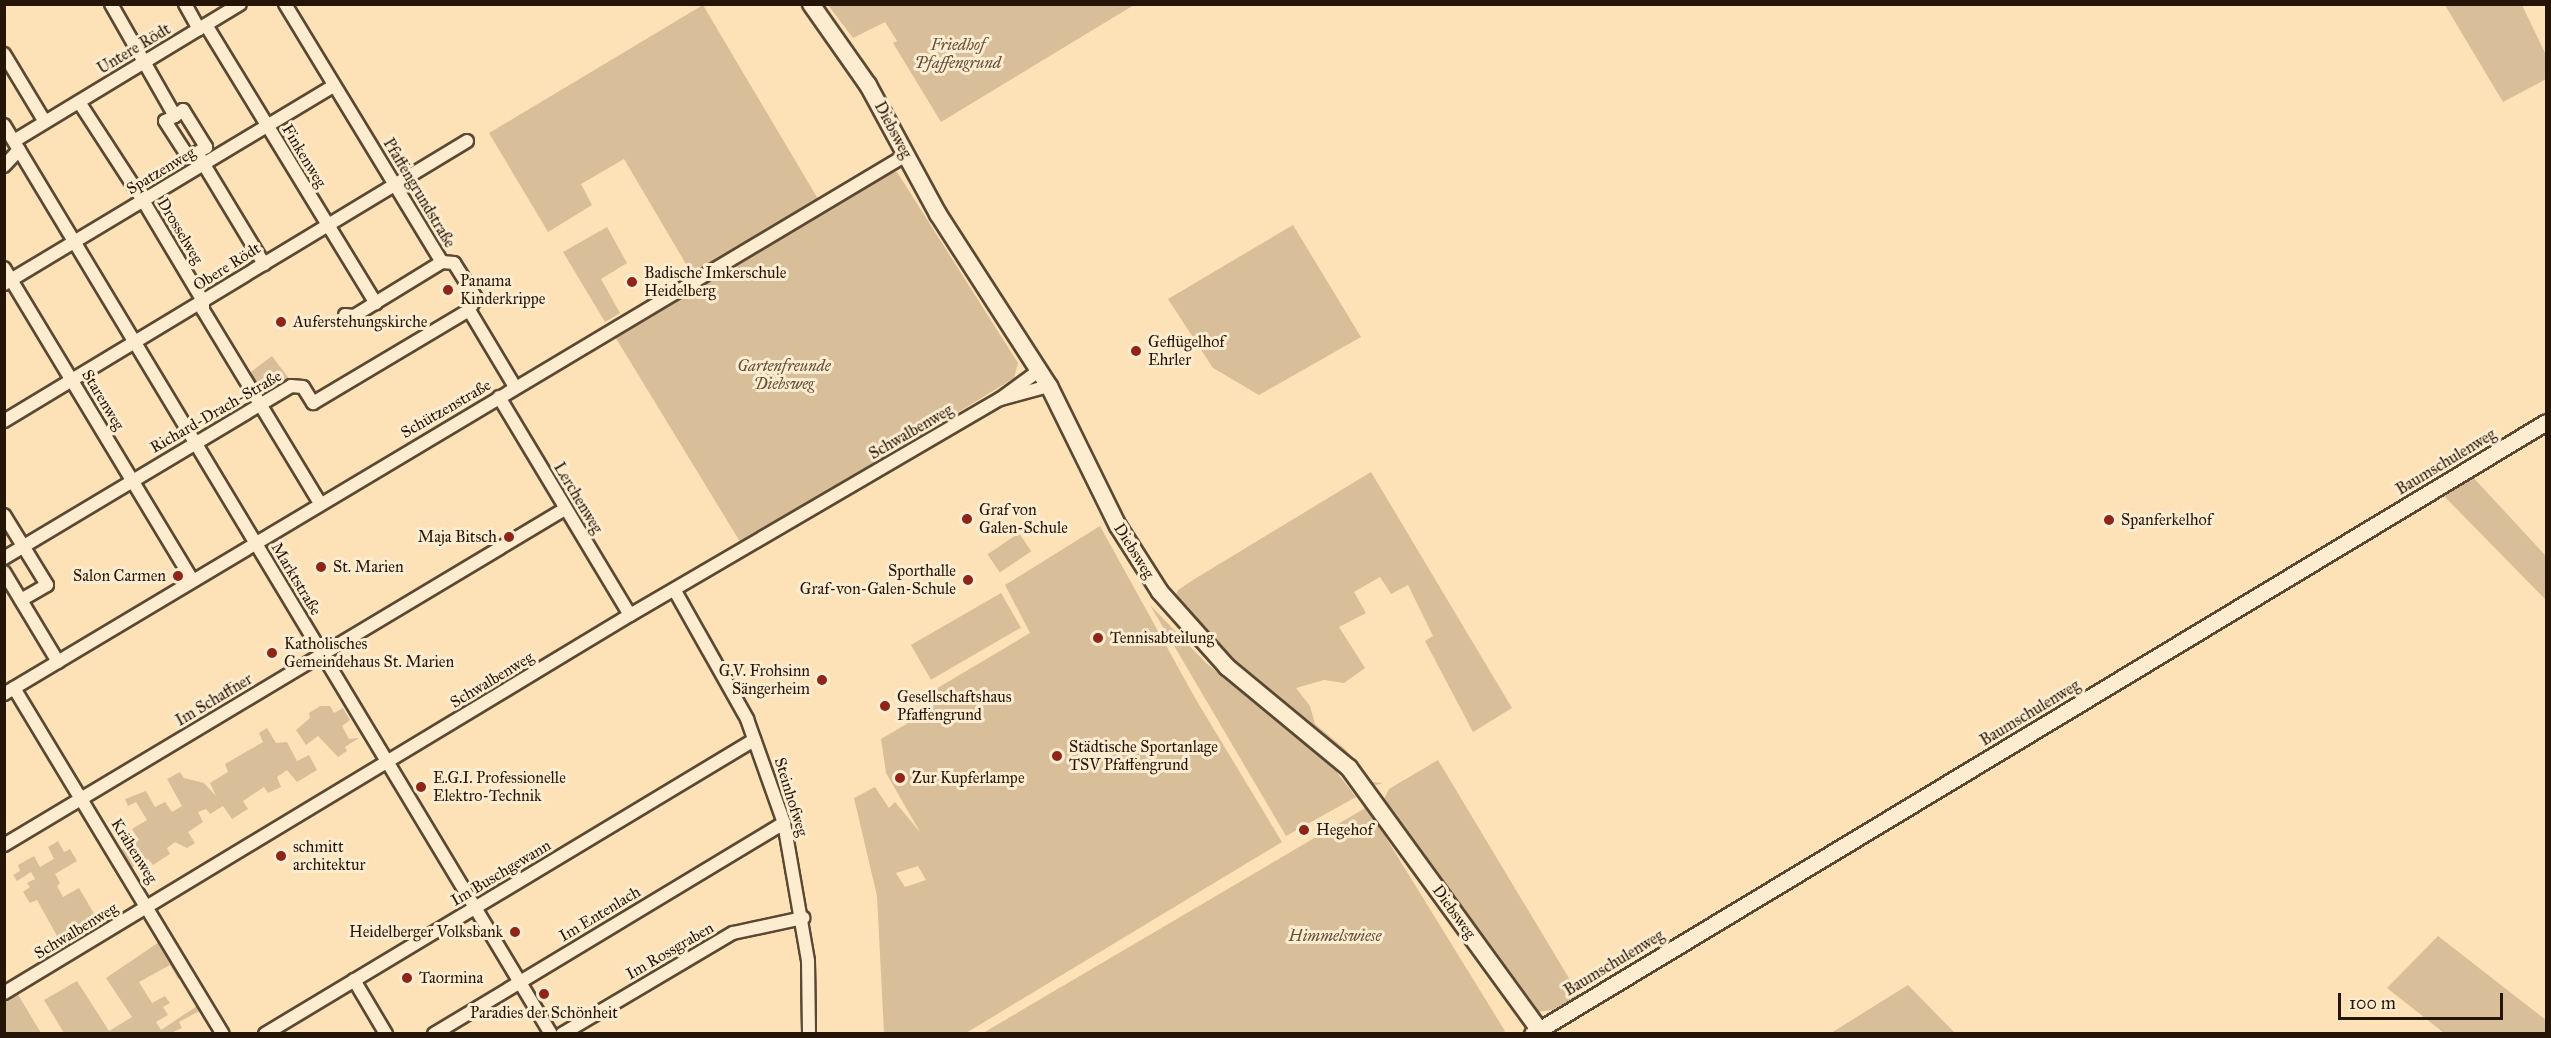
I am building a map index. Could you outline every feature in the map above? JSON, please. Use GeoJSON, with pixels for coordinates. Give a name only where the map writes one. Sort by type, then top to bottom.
{"type":"FeatureCollection","features":[{"type":"Feature","properties":{"kind":"main road","name":"Diebsweg"},"geometry":{"type":"LineString","coordinates":[[812,4],[868,86],[938,214],[1034,375],[1049,386],[1118,526],[1160,592],[1227,667],[1349,768],[1537,1032]]}},
{"type":"Feature","properties":{"kind":"street"},"geometry":{"type":"LineString","coordinates":[[111,4],[175,116]]}},
{"type":"Feature","properties":{"kind":"street","name":"Finkenweg"},"geometry":{"type":"LineString","coordinates":[[185,4],[267,126],[376,303]]}},
{"type":"Feature","properties":{"kind":"street","name":"Untere Rödt"},"geometry":{"type":"LineString","coordinates":[[16,146],[45,122],[240,4]]}},
{"type":"Feature","properties":{"kind":"street","name":"Pfaffengrundstraße"},"geometry":{"type":"LineString","coordinates":[[285,4],[442,262],[454,263],[476,298],[469,310],[515,387]]}},
{"type":"Feature","properties":{"kind":"street"},"geometry":{"type":"LineString","coordinates":[[4,54],[45,122]]}},
{"type":"Feature","properties":{"kind":"street","name":"Spatzenweg"},"geometry":{"type":"LineString","coordinates":[[8,282],[144,202],[201,158],[267,126],[334,86]]}},
{"type":"Feature","properties":{"kind":"street","name":"Drosselweg"},"geometry":{"type":"LineString","coordinates":[[79,102],[144,202],[203,301],[203,310],[320,503]]}},
{"type":"Feature","properties":{"kind":"street"},"geometry":{"type":"LineString","coordinates":[[183,110],[206,147],[201,158],[189,159],[165,121],[183,110]]}},
{"type":"Feature","properties":{"kind":"street","name":"Marktstraße"},"geometry":{"type":"LineString","coordinates":[[4,125],[551,1034]]}},
{"type":"Feature","properties":{"kind":"street","name":"Obere Rödt"},"geometry":{"type":"LineString","coordinates":[[5,419],[467,141]]}},
{"type":"Feature","properties":{"kind":"street"},"geometry":{"type":"LineString","coordinates":[[4,166],[16,146]]}},
{"type":"Feature","properties":{"kind":"street","name":"Schützenstraße"},"geometry":{"type":"LineString","coordinates":[[9,691],[320,503],[906,155]]}},
{"type":"Feature","properties":{"kind":"street"},"geometry":{"type":"LineString","coordinates":[[201,158],[264,264]]}},
{"type":"Feature","properties":{"kind":"street"},"geometry":{"type":"LineString","coordinates":[[345,315],[354,316],[442,262]]}},
{"type":"Feature","properties":{"kind":"street","name":"Starenweg"},"geometry":{"type":"LineString","coordinates":[[4,268],[8,282],[72,380],[192,580]]}},
{"type":"Feature","properties":{"kind":"street","name":"Richard-Drach-Straße"},"geometry":{"type":"LineString","coordinates":[[4,558],[296,384],[303,387],[313,403],[469,310]]}},
{"type":"Feature","properties":{"kind":"street","name":"Schwalbenweg"},"geometry":{"type":"LineString","coordinates":[[4,993],[630,615],[675,591],[1000,399],[1034,375]]}},
{"type":"Feature","properties":{"kind":"street","name":"Schwalbenweg"},"geometry":{"type":"LineString","coordinates":[[1000,399],[1049,386]]}},
{"type":"Feature","properties":{"kind":"street","name":"Lerchenweg"},"geometry":{"type":"LineString","coordinates":[[499,398],[630,615]]}},
{"type":"Feature","properties":{"kind":"street","name":"Baumschulenweg"},"geometry":{"type":"LineString","coordinates":[[1537,1032],[2547,422]]}},
{"type":"Feature","properties":{"kind":"street","name":"Im Schaffner"},"geometry":{"type":"LineString","coordinates":[[4,845],[565,509]]}},
{"type":"Feature","properties":{"kind":"street"},"geometry":{"type":"LineString","coordinates":[[4,515],[47,585],[21,600]]}},
{"type":"Feature","properties":{"kind":"street"},"geometry":{"type":"LineString","coordinates":[[4,572],[58,662]]}},
{"type":"Feature","properties":{"kind":"street","name":"Steinhofweg"},"geometry":{"type":"LineString","coordinates":[[675,591],[731,685],[784,823],[803,918],[808,961],[809,1034]]}},
{"type":"Feature","properties":{"kind":"street","name":"Krähenweg"},"geometry":{"type":"LineString","coordinates":[[9,691],[149,907],[223,1034]]}},
{"type":"Feature","properties":{"kind":"street","name":"Im Buschgewann"},"geometry":{"type":"LineString","coordinates":[[265,1034],[754,740]]}},
{"type":"Feature","properties":{"kind":"street","name":"Im Entenlach"},"geometry":{"type":"LineString","coordinates":[[434,1034],[784,823]]}},
{"type":"Feature","properties":{"kind":"street","name":"Im Rossgraben"},"geometry":{"type":"LineString","coordinates":[[562,1034],[734,933],[803,918]]}},
{"type":"Feature","properties":{"kind":"street"},"geometry":{"type":"LineString","coordinates":[[354,980],[386,1034]]}},
{"type":"Feature","properties":{"kind":"green space"},"geometry":{"type":"Polygon","coordinates":[[[703,5],[818,199],[693,276],[624,159],[581,184],[592,205],[548,232],[489,133],[703,5]]]}},
{"type":"Feature","properties":{"kind":"green space","name":"Friedhof Pfaffengrund"},"geometry":{"type":"Polygon","coordinates":[[[828,5],[1134,5],[941,122],[893,43],[897,41],[885,22],[853,38],[828,5]]]}},
{"type":"Feature","properties":{"kind":"green space"},"geometry":{"type":"Polygon","coordinates":[[[2445,5],[2522,5],[2546,55],[2546,79],[2503,102],[2445,5]]]}},
{"type":"Feature","properties":{"kind":"green space","name":"Gartenfreunde Diebsweg"},"geometry":{"type":"Polygon","coordinates":[[[884,171],[897,172],[1018,363],[1014,378],[742,545],[614,335],[884,171]]]}},
{"type":"Feature","properties":{"kind":"green space"},"geometry":{"type":"Polygon","coordinates":[[[1293,225],[1361,337],[1259,395],[1213,368],[1168,299],[1293,225]]]}},
{"type":"Feature","properties":{"kind":"green space"},"geometry":{"type":"Polygon","coordinates":[[[607,227],[627,263],[601,279],[620,313],[605,322],[563,252],[607,227]]]}},
{"type":"Feature","properties":{"kind":"green space"},"geometry":{"type":"Polygon","coordinates":[[[272,356],[290,380],[267,397],[249,373],[272,356]]]}},
{"type":"Feature","properties":{"kind":"green space"},"geometry":{"type":"Polygon","coordinates":[[[1371,472],[1512,708],[1473,732],[1425,641],[1433,636],[1408,585],[1391,594],[1380,577],[1354,592],[1366,613],[1339,627],[1365,668],[1344,683],[1324,680],[1296,688],[1310,706],[1315,724],[1345,749],[1373,782],[1383,783],[1376,785],[1368,783],[1317,729],[1224,656],[1174,600],[1178,590],[1193,580],[1371,472]]]}},
{"type":"Feature","properties":{"kind":"green space"},"geometry":{"type":"Polygon","coordinates":[[[2470,474],[2546,556],[2546,600],[2440,492],[2470,474]]]}},
{"type":"Feature","properties":{"kind":"green space","name":"Städtische Sportanlage TSV Pfaffengrund"},"geometry":{"type":"Polygon","coordinates":[[[1100,526],[1195,698],[1282,842],[966,1033],[884,1033],[877,896],[854,798],[875,787],[889,808],[895,802],[920,832],[886,773],[881,739],[927,712],[919,699],[1030,633],[1005,585],[1100,526]],[[918,866],[896,873],[905,887],[926,880],[918,866]]]}},
{"type":"Feature","properties":{"kind":"green space"},"geometry":{"type":"Polygon","coordinates":[[[1019,533],[1031,551],[1000,572],[987,554],[1019,533]]]}},
{"type":"Feature","properties":{"kind":"green space"},"geometry":{"type":"Polygon","coordinates":[[[1001,593],[1021,628],[931,680],[911,645],[1001,593]]]}},
{"type":"Feature","properties":{"kind":"green space"},"geometry":{"type":"Polygon","coordinates":[[[1150,605],[1206,663],[1332,766],[1356,797],[1286,836],[1150,605]]]}},
{"type":"Feature","properties":{"kind":"green space"},"geometry":{"type":"Polygon","coordinates":[[[320,706],[330,706],[334,713],[343,708],[350,720],[342,726],[349,739],[359,738],[345,747],[347,751],[338,757],[318,736],[306,745],[296,730],[310,718],[309,713],[320,706]]]}},
{"type":"Feature","properties":{"kind":"green space"},"geometry":{"type":"Polygon","coordinates":[[[267,728],[276,743],[287,742],[297,761],[309,755],[317,770],[297,782],[287,770],[277,777],[281,787],[268,793],[264,787],[243,801],[248,809],[232,819],[223,806],[210,814],[206,809],[198,812],[203,822],[188,832],[195,843],[187,848],[175,842],[167,848],[170,854],[153,865],[148,859],[132,867],[122,850],[139,840],[132,829],[147,820],[136,802],[128,806],[125,799],[146,791],[155,807],[165,802],[172,812],[182,806],[167,779],[180,772],[184,778],[204,783],[216,796],[210,783],[228,772],[225,764],[263,742],[259,733],[267,728]]]}},
{"type":"Feature","properties":{"kind":"green space"},"geometry":{"type":"Polygon","coordinates":[[[1438,760],[1579,995],[1553,1010],[1536,1012],[1383,801],[1389,789],[1438,760]]]}},
{"type":"Feature","properties":{"kind":"green space","name":"Himmelswiese"},"geometry":{"type":"Polygon","coordinates":[[[1367,807],[1505,1031],[1501,1033],[983,1033],[1367,807]]]}},
{"type":"Feature","properties":{"kind":"green space"},"geometry":{"type":"Polygon","coordinates":[[[58,841],[64,852],[70,849],[77,861],[55,874],[60,883],[57,886],[63,897],[79,888],[99,922],[62,945],[37,900],[30,903],[23,892],[30,887],[27,883],[35,879],[31,872],[17,881],[13,875],[20,871],[18,865],[34,856],[40,867],[54,859],[48,847],[58,841]]]}},
{"type":"Feature","properties":{"kind":"green space"},"geometry":{"type":"Polygon","coordinates":[[[2438,936],[2546,1020],[2546,1033],[2444,1033],[2387,988],[2438,936]]]}},
{"type":"Feature","properties":{"kind":"green space"},"geometry":{"type":"Polygon","coordinates":[[[162,940],[183,977],[178,979],[170,965],[139,982],[152,1003],[165,996],[170,1003],[163,1007],[168,1015],[156,1022],[161,1030],[200,1004],[203,1009],[179,1022],[182,1028],[171,1033],[64,1033],[44,1000],[77,981],[109,1031],[132,1017],[106,978],[162,940]]]}},
{"type":"Feature","properties":{"kind":"green space"},"geometry":{"type":"Polygon","coordinates":[[[1908,985],[1955,1033],[1831,1033],[1908,985]]]}},
{"type":"Feature","properties":{"kind":"green space"},"geometry":{"type":"Polygon","coordinates":[[[17,993],[41,1033],[5,1033],[5,1000],[17,993]]]}},
{"type":"Feature","properties":{"kind":"place","name":"Badische Imkerschule Heidelberg"},"geometry":{"type":"Point","coordinates":[632,282]}},
{"type":"Feature","properties":{"kind":"place","name":"Panama Kinderkrippe"},"geometry":{"type":"Point","coordinates":[448,290]}},
{"type":"Feature","properties":{"kind":"place","name":"Auferstehungskirche"},"geometry":{"type":"Point","coordinates":[281,322]}},
{"type":"Feature","properties":{"kind":"place","name":"Geflügelhof Ehrler"},"geometry":{"type":"Point","coordinates":[1136,351]}},
{"type":"Feature","properties":{"kind":"place","name":"Graf von Galen-Schule"},"geometry":{"type":"Point","coordinates":[967,519]}},
{"type":"Feature","properties":{"kind":"place","name":"Spanferkelhof"},"geometry":{"type":"Point","coordinates":[2109,520]}},
{"type":"Feature","properties":{"kind":"place","name":"Maja Bitsch"},"geometry":{"type":"Point","coordinates":[509,537]}},
{"type":"Feature","properties":{"kind":"place","name":"St. Marien"},"geometry":{"type":"Point","coordinates":[321,567]}},
{"type":"Feature","properties":{"kind":"place","name":"Salon Carmen"},"geometry":{"type":"Point","coordinates":[178,576]}},
{"type":"Feature","properties":{"kind":"place","name":"Sporthalle Graf-von-Galen-Schule"},"geometry":{"type":"Point","coordinates":[968,580]}},
{"type":"Feature","properties":{"kind":"place","name":"Tennisabteilung"},"geometry":{"type":"Point","coordinates":[1098,638]}},
{"type":"Feature","properties":{"kind":"place","name":"Katholisches Gemeindehaus St. Marien"},"geometry":{"type":"Point","coordinates":[272,653]}},
{"type":"Feature","properties":{"kind":"place","name":"G.V. Frohsinn Sängerheim"},"geometry":{"type":"Point","coordinates":[822,680]}},
{"type":"Feature","properties":{"kind":"place","name":"Gesellschaftshaus Pfaffengrund"},"geometry":{"type":"Point","coordinates":[885,706]}},
{"type":"Feature","properties":{"kind":"place","name":"Städtische Sportanlage TSV Pfaffengrund"},"geometry":{"type":"Point","coordinates":[1057,756]}},
{"type":"Feature","properties":{"kind":"place","name":"Zur Kupferlampe"},"geometry":{"type":"Point","coordinates":[900,778]}},
{"type":"Feature","properties":{"kind":"place","name":"E.G.I. Professionelle Elektro-Technik"},"geometry":{"type":"Point","coordinates":[421,787]}},
{"type":"Feature","properties":{"kind":"place","name":"Hegehof"},"geometry":{"type":"Point","coordinates":[1304,830]}},
{"type":"Feature","properties":{"kind":"place","name":"schmitt architektur"},"geometry":{"type":"Point","coordinates":[281,856]}},
{"type":"Feature","properties":{"kind":"place","name":"Heidelberger Volksbank"},"geometry":{"type":"Point","coordinates":[515,932]}},
{"type":"Feature","properties":{"kind":"place","name":"Taormina"},"geometry":{"type":"Point","coordinates":[407,978]}},
{"type":"Feature","properties":{"kind":"place","name":"Paradies der Schönheit"},"geometry":{"type":"Point","coordinates":[544,994]}}]}
